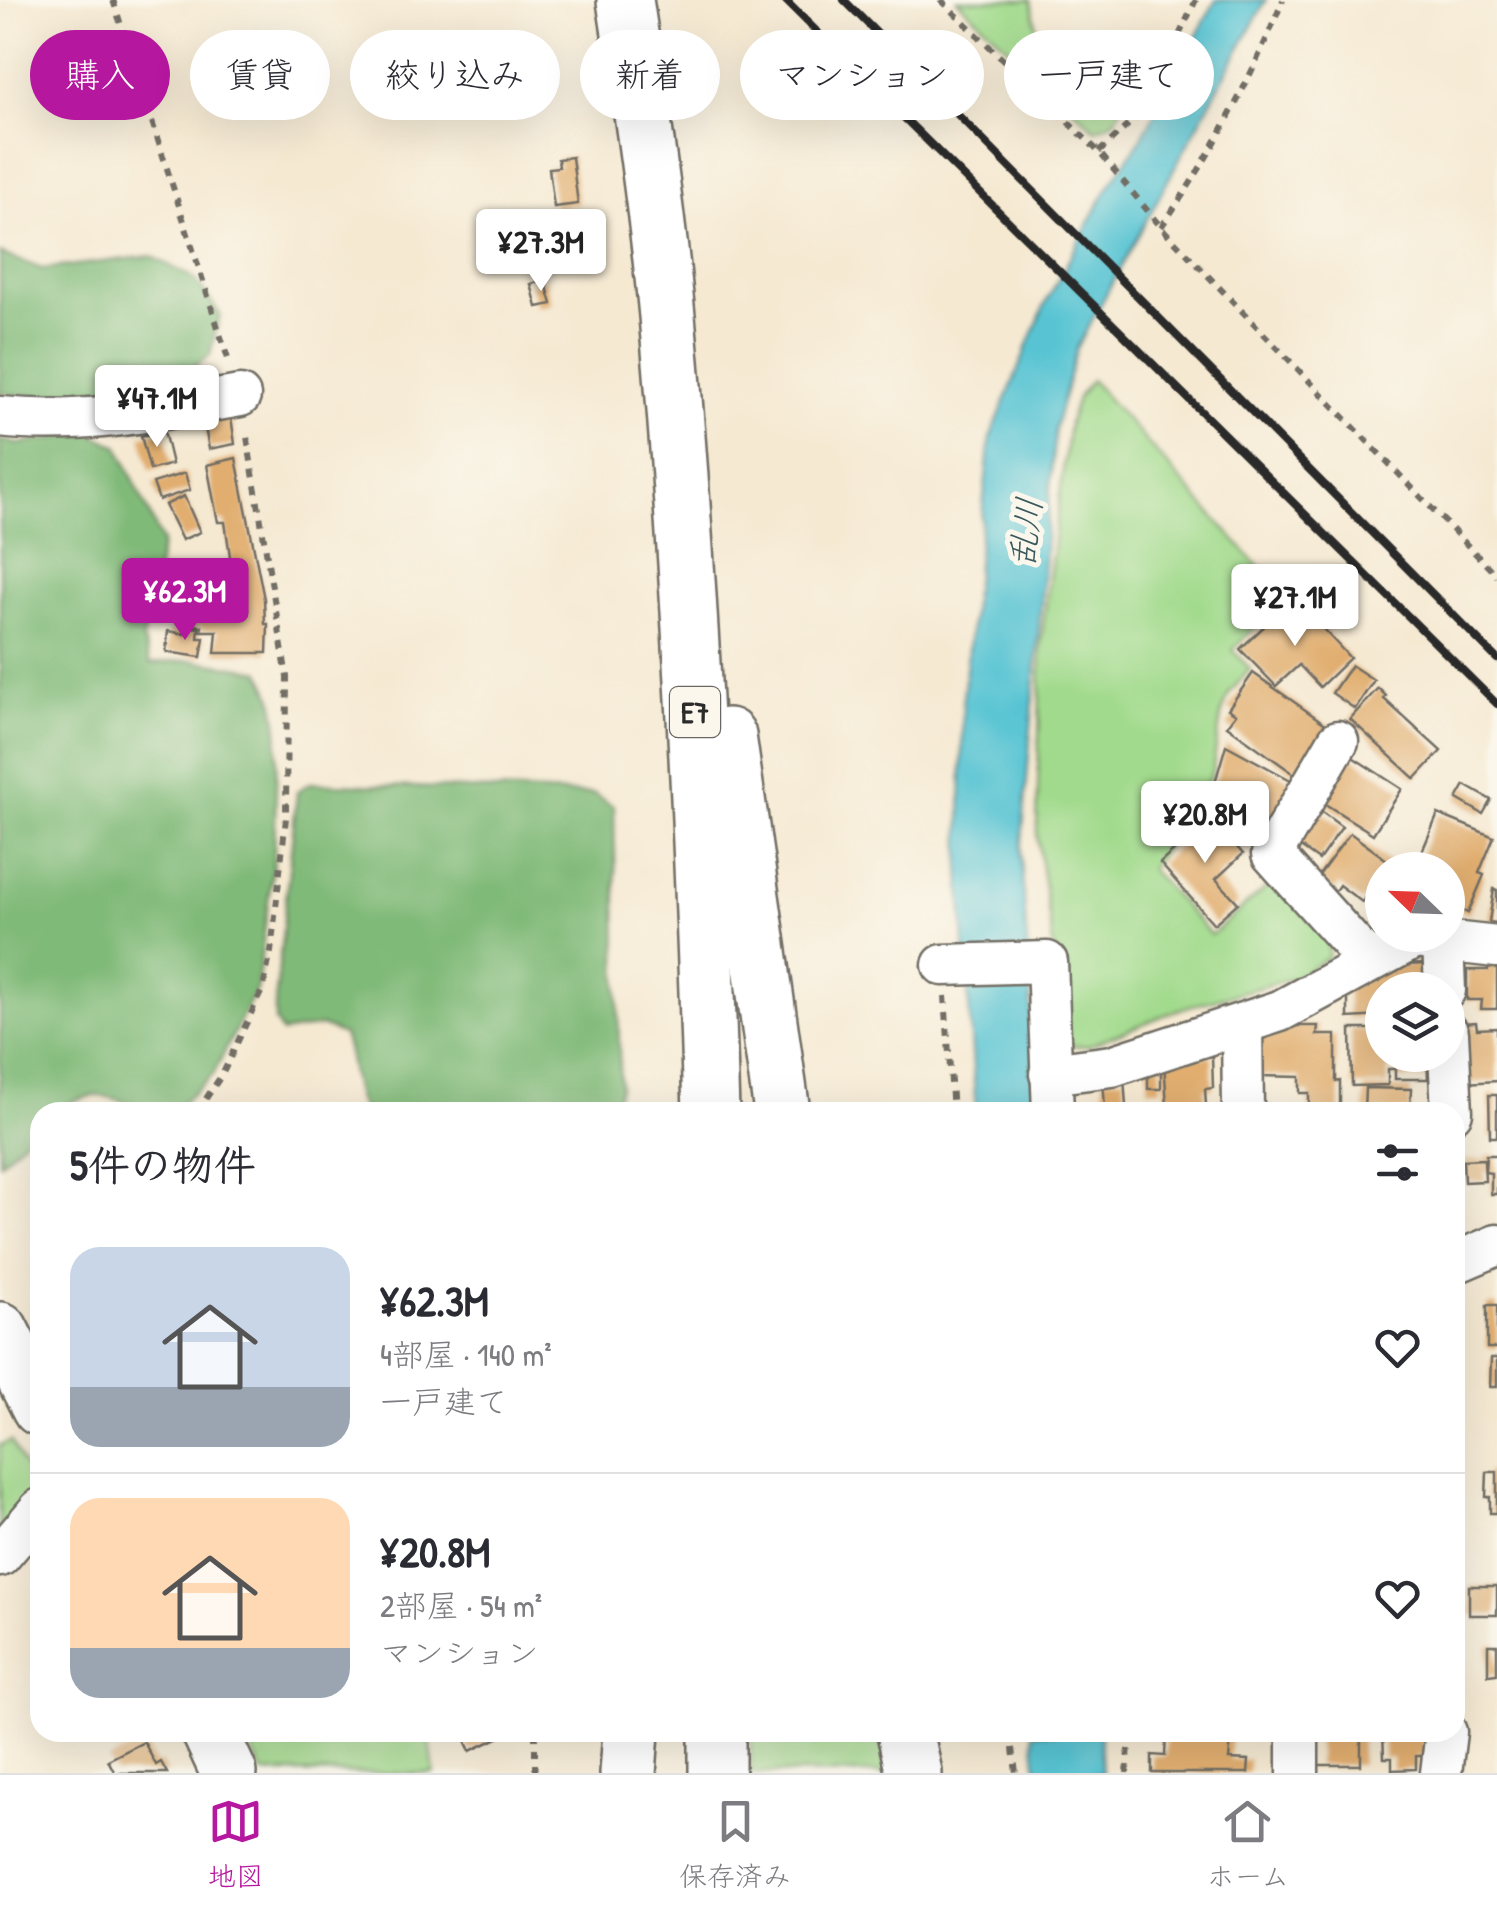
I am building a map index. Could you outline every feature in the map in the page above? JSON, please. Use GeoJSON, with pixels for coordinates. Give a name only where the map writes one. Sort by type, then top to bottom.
{"type":"FeatureCollection","features":[{"type":"Feature","properties":{"kind":"highway","name":"E7"},"geometry":{"type":"LineString","coordinates":[[625,0],[666,313],[688,585],[704,878],[711,1102]]}},
{"type":"Feature","properties":{"kind":"highway"},"geometry":{"type":"LineString","coordinates":[[666,313],[662,457],[679,842],[672,1102]]}},
{"type":"Feature","properties":{"kind":"highway"},"geometry":{"type":"LineString","coordinates":[[666,313],[781,1102]]}},
{"type":"Feature","properties":{"kind":"highway"},"geometry":{"type":"LineString","coordinates":[[0,1330],[30,1388]]}},
{"type":"Feature","properties":{"kind":"highway"},"geometry":{"type":"LineString","coordinates":[[215,1742],[229,1773]]}},
{"type":"Feature","properties":{"kind":"highway"},"geometry":{"type":"LineString","coordinates":[[628,1773],[630,1742]]}},
{"type":"Feature","properties":{"kind":"highway"},"geometry":{"type":"LineString","coordinates":[[717,1742],[717,1773]]}},
{"type":"Feature","properties":{"kind":"highway"},"geometry":{"type":"LineString","coordinates":[[907,1742],[914,1773]]}},
{"type":"Feature","properties":{"kind":"street"},"geometry":{"type":"LineString","coordinates":[[0,417],[46,422],[118,418],[240,396]]}},
{"type":"Feature","properties":{"kind":"street"},"geometry":{"type":"LineString","coordinates":[[1338,741],[1272,854],[1369,962]]}},
{"type":"Feature","properties":{"kind":"street"},"geometry":{"type":"LineString","coordinates":[[1465,944],[1497,948]]}},
{"type":"Feature","properties":{"kind":"street"},"geometry":{"type":"LineString","coordinates":[[943,965],[1047,962],[1052,1094],[1112,1066],[1280,1010],[1388,952]]}},
{"type":"Feature","properties":{"kind":"street"},"geometry":{"type":"LineString","coordinates":[[1242,1024],[1243,1102]]}},
{"type":"Feature","properties":{"kind":"street"},"geometry":{"type":"LineString","coordinates":[[1450,1072],[1451,1102]]}},
{"type":"Feature","properties":{"kind":"street"},"geometry":{"type":"LineString","coordinates":[[1465,1259],[1497,1245]]}},
{"type":"Feature","properties":{"kind":"street"},"geometry":{"type":"LineString","coordinates":[[0,1556],[30,1521]]}},
{"type":"Feature","properties":{"kind":"street"},"geometry":{"type":"LineString","coordinates":[[1298,1742],[1298,1773]]}},
{"type":"Feature","properties":{"kind":"street"},"geometry":{"type":"LineString","coordinates":[[1442,1773],[1445,1742]]}},
{"type":"Feature","properties":{"kind":"path"},"geometry":{"type":"LineString","coordinates":[[112,0],[240,396],[288,678],[286,818],[272,952],[263,988],[223,1073],[204,1102]]}},
{"type":"Feature","properties":{"kind":"path"},"geometry":{"type":"LineString","coordinates":[[941,0],[1099,152],[1161,226],[1497,576]]}},
{"type":"Feature","properties":{"kind":"path"},"geometry":{"type":"LineString","coordinates":[[1099,152],[1142,112],[1196,0]]}},
{"type":"Feature","properties":{"kind":"path"},"geometry":{"type":"LineString","coordinates":[[1161,226],[1194,182],[1251,78],[1283,0]]}},
{"type":"Feature","properties":{"kind":"path"},"geometry":{"type":"LineString","coordinates":[[943,965],[951,1102]]}},
{"type":"Feature","properties":{"kind":"path"},"geometry":{"type":"LineString","coordinates":[[535,1742],[535,1773]]}},
{"type":"Feature","properties":{"kind":"path"},"geometry":{"type":"LineString","coordinates":[[1012,1742],[1016,1773]]}},
{"type":"Feature","properties":{"kind":"path"},"geometry":{"type":"LineString","coordinates":[[1127,1773],[1129,1742]]}},
{"type":"Feature","properties":{"kind":"green space"},"geometry":{"type":"Polygon","coordinates":[[[957,0],[1031,0],[1037,30],[1004,30],[1004,44],[957,0]]]}},
{"type":"Feature","properties":{"kind":"green space"},"geometry":{"type":"Polygon","coordinates":[[[1085,120],[1115,120],[1115,121],[1095,129],[1085,120]]]}},
{"type":"Feature","properties":{"kind":"green space"},"geometry":{"type":"Polygon","coordinates":[[[0,253],[42,269],[151,256],[194,278],[220,314],[210,355],[184,375],[72,401],[0,393],[0,253]]]}},
{"type":"Feature","properties":{"kind":"green space"},"geometry":{"type":"Polygon","coordinates":[[[1091,380],[1285,596],[1233,650],[1250,669],[1229,694],[1221,716],[1212,773],[1197,802],[1150,869],[1211,935],[1275,880],[1329,942],[1328,957],[1297,977],[1177,1010],[1088,1046],[1059,1046],[1055,959],[1037,835],[1041,642],[1069,423],[1077,398],[1091,380]]]}},
{"type":"Feature","properties":{"kind":"green space"},"geometry":{"type":"Polygon","coordinates":[[[89,433],[118,446],[162,542],[143,639],[150,664],[190,660],[260,671],[273,698],[278,726],[274,856],[257,988],[213,1075],[183,1102],[126,1102],[94,1096],[73,1102],[30,1102],[30,1134],[0,1163],[0,440],[18,444],[89,433]]]}},
{"type":"Feature","properties":{"kind":"green space"},"geometry":{"type":"Polygon","coordinates":[[[309,783],[595,794],[614,807],[620,1087],[615,1102],[360,1102],[343,1035],[321,1026],[282,1033],[275,1021],[275,1004],[297,792],[309,783]]]}},
{"type":"Feature","properties":{"kind":"green space"},"geometry":{"type":"Polygon","coordinates":[[[11,1441],[30,1478],[30,1499],[0,1535],[0,1445],[11,1441]]]}},
{"type":"Feature","properties":{"kind":"green space"},"geometry":{"type":"Polygon","coordinates":[[[248,1742],[430,1742],[434,1773],[263,1773],[248,1742]]]}},
{"type":"Feature","properties":{"kind":"green space"},"geometry":{"type":"Polygon","coordinates":[[[751,1742],[882,1742],[889,1773],[751,1773],[751,1742]]]}},
{"type":"Feature","properties":{"kind":"water"},"geometry":{"type":"Polygon","coordinates":[[[1216,0],[1266,0],[1214,96],[1214,30],[1200,30],[1216,0]]]}},
{"type":"Feature","properties":{"kind":"water","name":"乱川"},"geometry":{"type":"Polygon","coordinates":[[[1151,120],[1201,120],[1077,348],[1055,427],[1021,854],[1037,1102],[975,1102],[960,873],[963,698],[990,438],[1044,306],[1107,189],[1151,120]]]}},
{"type":"Feature","properties":{"kind":"water"},"geometry":{"type":"Polygon","coordinates":[[[1034,1742],[1100,1742],[1102,1773],[1037,1773],[1034,1742]]]}},
{"type":"Feature","properties":{"kind":"building"},"geometry":{"type":"Polygon","coordinates":[[[572,157],[578,204],[554,207],[549,168],[559,167],[558,159],[572,157]]]}},
{"type":"Feature","properties":{"kind":"building"},"geometry":{"type":"Polygon","coordinates":[[[545,280],[552,304],[537,307],[531,284],[545,280]]]}},
{"type":"Feature","properties":{"kind":"building"},"geometry":{"type":"Polygon","coordinates":[[[231,417],[235,444],[209,449],[204,422],[231,417]]]}},
{"type":"Feature","properties":{"kind":"building"},"geometry":{"type":"Polygon","coordinates":[[[164,431],[172,464],[150,470],[141,436],[164,431]]]}},
{"type":"Feature","properties":{"kind":"building"},"geometry":{"type":"Polygon","coordinates":[[[236,458],[268,624],[267,653],[215,653],[217,631],[201,631],[202,626],[188,625],[189,600],[202,601],[203,596],[236,597],[225,522],[218,522],[207,465],[236,458]]]}},
{"type":"Feature","properties":{"kind":"building"},"geometry":{"type":"Polygon","coordinates":[[[185,473],[190,490],[159,500],[153,483],[185,473]]]}},
{"type":"Feature","properties":{"kind":"building"},"geometry":{"type":"Polygon","coordinates":[[[184,496],[200,532],[182,540],[165,505],[184,496]]]}},
{"type":"Feature","properties":{"kind":"building"},"geometry":{"type":"Polygon","coordinates":[[[1300,604],[1350,658],[1320,687],[1299,665],[1276,686],[1240,649],[1275,616],[1281,622],[1300,604]]]}},
{"type":"Feature","properties":{"kind":"building"},"geometry":{"type":"Polygon","coordinates":[[[185,626],[199,628],[198,638],[204,638],[201,657],[166,652],[168,631],[184,634],[185,626]]]}},
{"type":"Feature","properties":{"kind":"building"},"geometry":{"type":"Polygon","coordinates":[[[1351,665],[1374,680],[1355,709],[1332,693],[1351,665]]]}},
{"type":"Feature","properties":{"kind":"building"},"geometry":{"type":"Polygon","coordinates":[[[1253,673],[1331,728],[1297,776],[1227,726],[1236,714],[1228,709],[1253,673]]]}},
{"type":"Feature","properties":{"kind":"building"},"geometry":{"type":"Polygon","coordinates":[[[1378,688],[1386,696],[1384,699],[1441,751],[1415,779],[1350,719],[1378,688]]]}},
{"type":"Feature","properties":{"kind":"building"},"geometry":{"type":"Polygon","coordinates":[[[1226,745],[1298,784],[1271,834],[1209,803],[1226,745]]]}},
{"type":"Feature","properties":{"kind":"building"},"geometry":{"type":"Polygon","coordinates":[[[1351,756],[1402,789],[1373,834],[1322,802],[1351,756]]]}},
{"type":"Feature","properties":{"kind":"building"},"geometry":{"type":"Polygon","coordinates":[[[1465,785],[1491,800],[1483,814],[1457,799],[1465,785]]]}},
{"type":"Feature","properties":{"kind":"building"},"geometry":{"type":"Polygon","coordinates":[[[1202,808],[1243,854],[1216,879],[1238,903],[1214,924],[1160,863],[1197,830],[1189,820],[1202,808]]]}},
{"type":"Feature","properties":{"kind":"building"},"geometry":{"type":"Polygon","coordinates":[[[1319,810],[1342,827],[1319,860],[1295,843],[1319,810]]]}},
{"type":"Feature","properties":{"kind":"building"},"geometry":{"type":"Polygon","coordinates":[[[1438,814],[1494,837],[1468,913],[1465,852],[1422,852],[1438,814]]]}},
{"type":"Feature","properties":{"kind":"building"},"geometry":{"type":"Polygon","coordinates":[[[1350,833],[1376,852],[1365,852],[1362,902],[1339,885],[1335,891],[1317,878],[1350,833]]]}},
{"type":"Feature","properties":{"kind":"building"},"geometry":{"type":"Polygon","coordinates":[[[1494,889],[1497,890],[1497,923],[1489,922],[1494,889]]]}},
{"type":"Feature","properties":{"kind":"building"},"geometry":{"type":"Polygon","coordinates":[[[1489,959],[1497,959],[1497,1009],[1481,1009],[1482,1000],[1467,1000],[1467,970],[1488,970],[1489,959]]]}},
{"type":"Feature","properties":{"kind":"building"},"geometry":{"type":"Polygon","coordinates":[[[1431,964],[1431,972],[1380,972],[1393,965],[1431,964]]]}},
{"type":"Feature","properties":{"kind":"building"},"geometry":{"type":"Polygon","coordinates":[[[1365,980],[1365,1017],[1348,1018],[1348,989],[1365,980]]]}},
{"type":"Feature","properties":{"kind":"building"},"geometry":{"type":"Polygon","coordinates":[[[1476,1022],[1477,1029],[1497,1028],[1497,1081],[1465,1083],[1465,1023],[1476,1022]]]}},
{"type":"Feature","properties":{"kind":"building"},"geometry":{"type":"Polygon","coordinates":[[[1275,1026],[1318,1026],[1317,1035],[1336,1035],[1340,1102],[1309,1102],[1309,1093],[1300,1093],[1300,1077],[1259,1076],[1259,1032],[1275,1026]]]}},
{"type":"Feature","properties":{"kind":"building"},"geometry":{"type":"Polygon","coordinates":[[[1351,1029],[1365,1029],[1365,1072],[1388,1072],[1388,1085],[1352,1086],[1351,1029]]]}},
{"type":"Feature","properties":{"kind":"building"},"geometry":{"type":"Polygon","coordinates":[[[1212,1056],[1213,1088],[1205,1089],[1206,1102],[1167,1102],[1164,1059],[1212,1056]]]}},
{"type":"Feature","properties":{"kind":"building"},"geometry":{"type":"Polygon","coordinates":[[[1148,1065],[1161,1065],[1161,1089],[1148,1089],[1148,1065]]]}},
{"type":"Feature","properties":{"kind":"building"},"geometry":{"type":"Polygon","coordinates":[[[1395,1072],[1428,1072],[1428,1079],[1395,1079],[1395,1072]]]}},
{"type":"Feature","properties":{"kind":"building"},"geometry":{"type":"Polygon","coordinates":[[[1124,1077],[1126,1102],[1105,1102],[1103,1079],[1124,1077]]]}},
{"type":"Feature","properties":{"kind":"building"},"geometry":{"type":"Polygon","coordinates":[[[1365,1088],[1411,1089],[1410,1102],[1364,1102],[1365,1088]]]}},
{"type":"Feature","properties":{"kind":"building"},"geometry":{"type":"Polygon","coordinates":[[[1489,1095],[1497,1095],[1497,1137],[1490,1137],[1489,1095]]]}},
{"type":"Feature","properties":{"kind":"building"},"geometry":{"type":"Polygon","coordinates":[[[1486,1155],[1497,1155],[1497,1194],[1491,1194],[1491,1173],[1485,1172],[1486,1155]]]}},
{"type":"Feature","properties":{"kind":"building"},"geometry":{"type":"Polygon","coordinates":[[[1484,1159],[1485,1181],[1465,1182],[1465,1160],[1484,1159]]]}},
{"type":"Feature","properties":{"kind":"building"},"geometry":{"type":"Polygon","coordinates":[[[1487,1305],[1497,1305],[1497,1348],[1487,1348],[1487,1305]]]}},
{"type":"Feature","properties":{"kind":"building"},"geometry":{"type":"Polygon","coordinates":[[[1491,1358],[1497,1358],[1497,1387],[1490,1387],[1491,1358]]]}},
{"type":"Feature","properties":{"kind":"building"},"geometry":{"type":"Polygon","coordinates":[[[1487,1472],[1497,1472],[1497,1513],[1490,1513],[1490,1497],[1486,1497],[1487,1472]]]}},
{"type":"Feature","properties":{"kind":"building"},"geometry":{"type":"Polygon","coordinates":[[[1469,1586],[1497,1586],[1497,1615],[1469,1615],[1469,1586]]]}},
{"type":"Feature","properties":{"kind":"building"},"geometry":{"type":"Polygon","coordinates":[[[1488,1645],[1497,1645],[1497,1674],[1488,1675],[1488,1645]]]}},
{"type":"Feature","properties":{"kind":"building"},"geometry":{"type":"Polygon","coordinates":[[[144,1742],[156,1765],[161,1762],[167,1773],[115,1773],[108,1760],[144,1742]]]}},
{"type":"Feature","properties":{"kind":"building"},"geometry":{"type":"Polygon","coordinates":[[[466,1742],[489,1742],[470,1751],[466,1742]]]}},
{"type":"Feature","properties":{"kind":"building"},"geometry":{"type":"Polygon","coordinates":[[[1166,1742],[1231,1742],[1229,1759],[1249,1760],[1248,1773],[1152,1773],[1152,1755],[1165,1756],[1166,1742]]]}},
{"type":"Feature","properties":{"kind":"building"},"geometry":{"type":"Polygon","coordinates":[[[1318,1742],[1361,1742],[1361,1765],[1318,1765],[1318,1742]]]}},
{"type":"Feature","properties":{"kind":"building"},"geometry":{"type":"Polygon","coordinates":[[[1383,1742],[1424,1742],[1425,1756],[1416,1756],[1416,1769],[1392,1770],[1392,1758],[1384,1758],[1383,1742]]]}},
{"type":"Feature","properties":{"kind":"railway"},"geometry":{"type":"LineString","coordinates":[[785,0],[1497,704]]}},
{"type":"Feature","properties":{"kind":"railway"},"geometry":{"type":"LineString","coordinates":[[844,0],[1497,659]]}}]}
